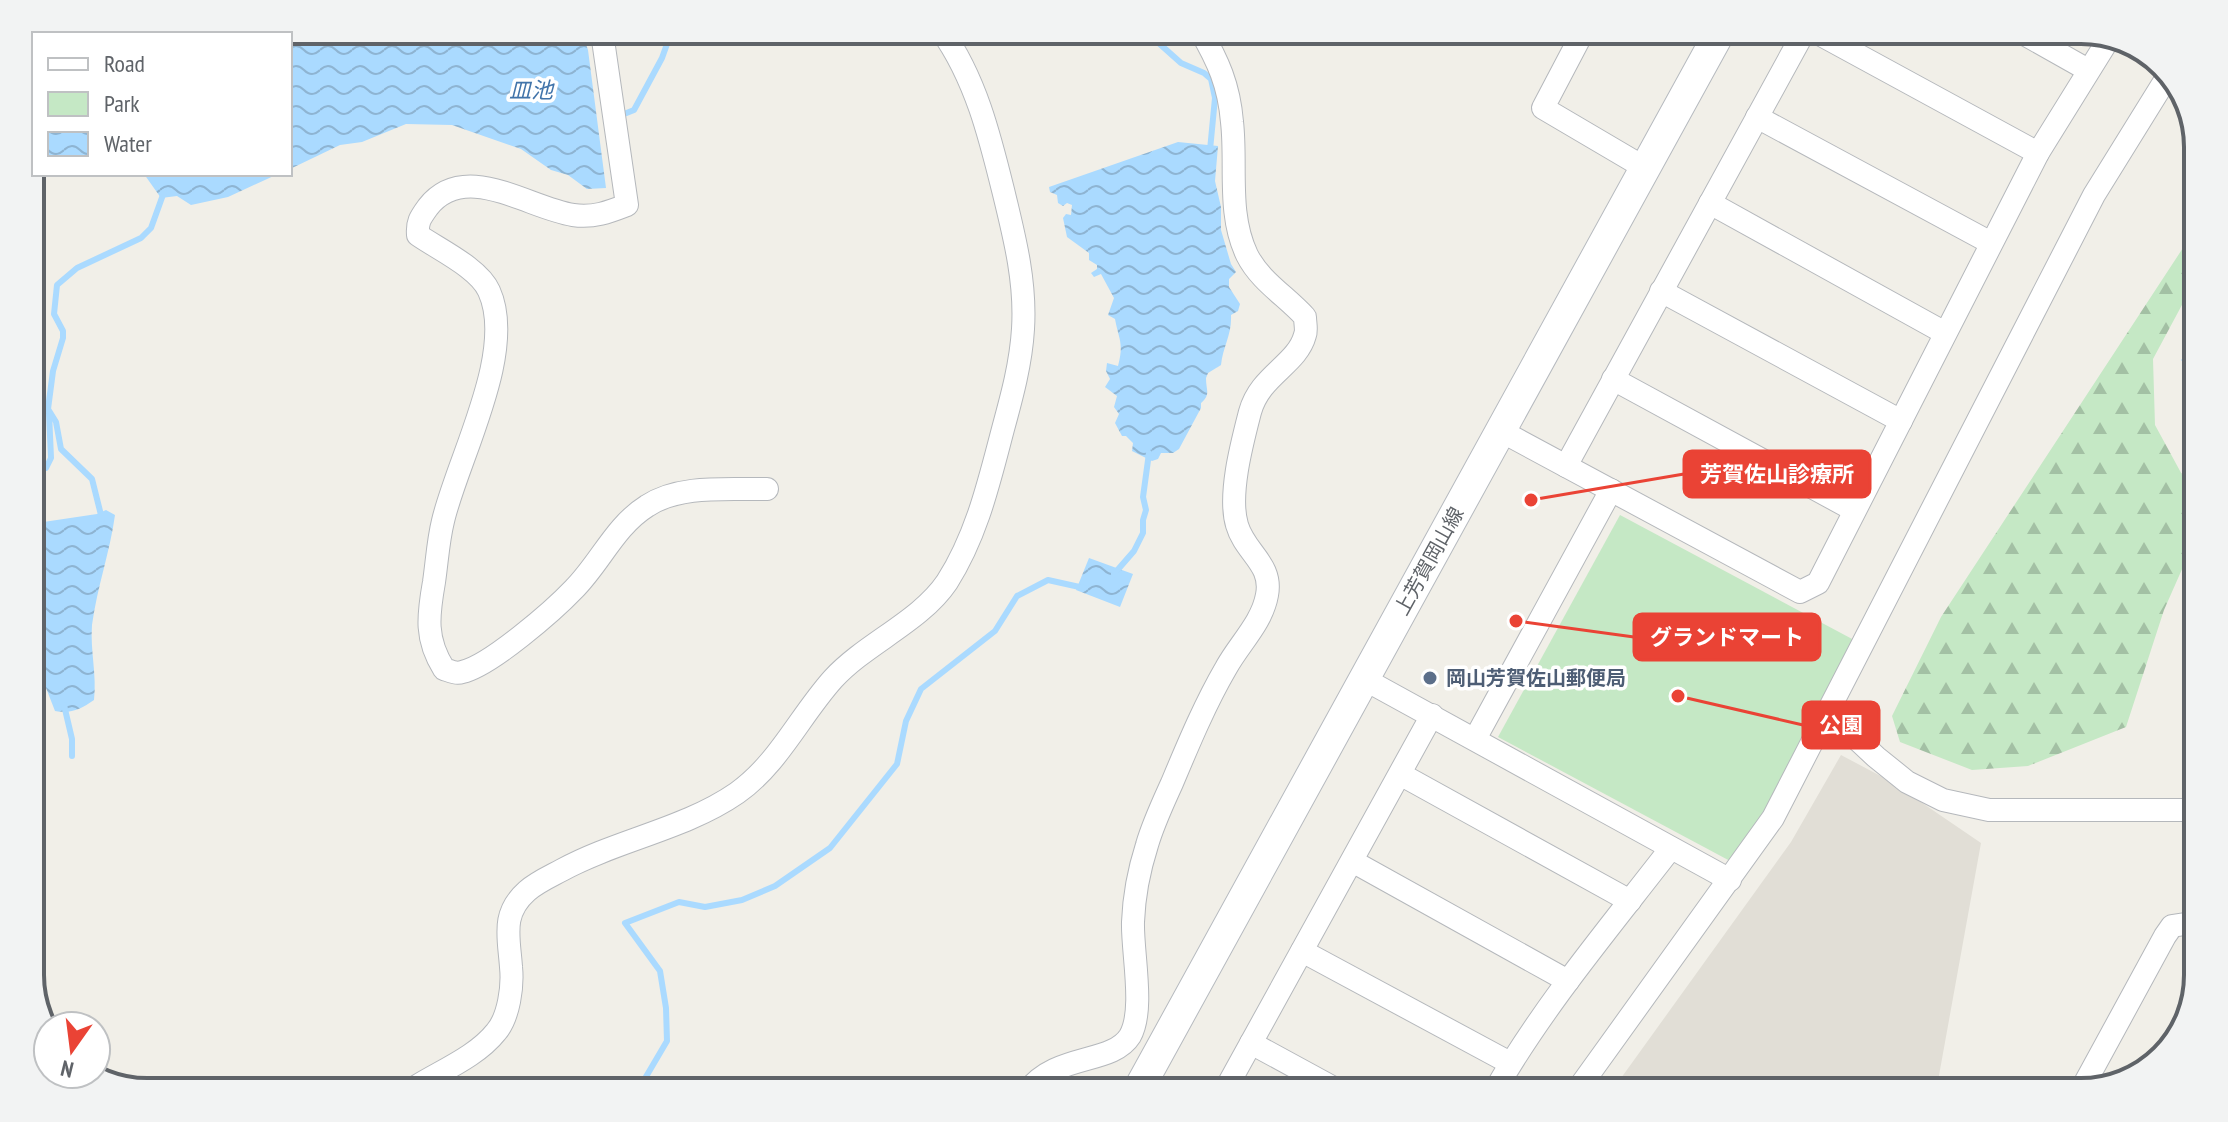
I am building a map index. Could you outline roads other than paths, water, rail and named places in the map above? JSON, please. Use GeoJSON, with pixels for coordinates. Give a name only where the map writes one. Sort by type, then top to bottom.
{"type":"FeatureCollection","features":[{"type":"Feature","properties":{"kind":"main road","name":"上芳賀岡山線"},"geometry":{"type":"LineString","coordinates":[[1145,1078],[1713,44]]}},
{"type":"Feature","properties":{"kind":"street"},"geometry":{"type":"LineString","coordinates":[[604,44],[627,205],[598,216],[572,215],[481,186],[461,186],[433,201],[417,221],[418,235],[477,274],[488,289],[495,309],[494,356],[474,432],[443,520],[429,612],[434,653],[444,669],[459,673],[479,666],[492,657],[575,589],[625,523],[646,506],[667,496],[699,491],[767,489]]}},
{"type":"Feature","properties":{"kind":"street"},"geometry":{"type":"LineString","coordinates":[[430,1078],[484,1044],[499,1030],[510,991],[512,968],[507,926],[514,907],[527,891],[583,858],[707,810],[757,778],[775,760],[811,704],[835,676],[854,657],[924,606],[945,585],[976,527],[1017,376],[1023,329],[1023,280],[1001,179],[975,93],[951,44]]}},
{"type":"Feature","properties":{"kind":"street"},"geometry":{"type":"LineString","coordinates":[[1039,1078],[1123,1045],[1133,1029],[1136,1002],[1135,896],[1148,840],[1192,736],[1226,667],[1263,610],[1267,593],[1268,578],[1243,540],[1237,524],[1236,485],[1255,395],[1298,348],[1306,334],[1305,317],[1258,273],[1247,254],[1240,234],[1234,191],[1233,122],[1221,68],[1208,44]]}},
{"type":"Feature","properties":{"kind":"street"},"geometry":{"type":"LineString","coordinates":[[1577,44],[1543,108],[1645,168]]}},
{"type":"Feature","properties":{"kind":"street"},"geometry":{"type":"LineString","coordinates":[[1566,466],[1797,44]]}},
{"type":"Feature","properties":{"kind":"street"},"geometry":{"type":"LineString","coordinates":[[1838,44],[2038,153]]}},
{"type":"Feature","properties":{"kind":"street"},"geometry":{"type":"LineString","coordinates":[[2042,44],[2088,70]]}},
{"type":"Feature","properties":{"kind":"street"},"geometry":{"type":"LineString","coordinates":[[1501,431],[1800,592],[1818,583],[2038,153],[2104,47]]}},
{"type":"Feature","properties":{"kind":"street"},"geometry":{"type":"LineString","coordinates":[[1586,1078],[1773,818],[2094,195],[2162,84]]}},
{"type":"Feature","properties":{"kind":"street"},"geometry":{"type":"LineString","coordinates":[[1757,117],[1991,243]]}},
{"type":"Feature","properties":{"kind":"street"},"geometry":{"type":"LineString","coordinates":[[1710,203],[1945,333]]}},
{"type":"Feature","properties":{"kind":"street"},"geometry":{"type":"LineString","coordinates":[[1661,291],[1901,421]]}},
{"type":"Feature","properties":{"kind":"street"},"geometry":{"type":"LineString","coordinates":[[1613,379],[1854,510]]}},
{"type":"Feature","properties":{"kind":"street"},"geometry":{"type":"LineString","coordinates":[[1475,739],[1611,490]]}},
{"type":"Feature","properties":{"kind":"street"},"geometry":{"type":"LineString","coordinates":[[1364,679],[1730,880]]}},
{"type":"Feature","properties":{"kind":"street"},"geometry":{"type":"LineString","coordinates":[[1829,713],[1907,782],[1943,800],[1989,810],[2184,810]]}},
{"type":"Feature","properties":{"kind":"street"},"geometry":{"type":"LineString","coordinates":[[1232,1078],[1432,715]]}},
{"type":"Feature","properties":{"kind":"street"},"geometry":{"type":"LineString","coordinates":[[1400,774],[1630,901]]}},
{"type":"Feature","properties":{"kind":"street"},"geometry":{"type":"LineString","coordinates":[[1502,1078],[1568,981],[1671,848]]}},
{"type":"Feature","properties":{"kind":"street"},"geometry":{"type":"LineString","coordinates":[[1352,861],[1568,981]]}},
{"type":"Feature","properties":{"kind":"street"},"geometry":{"type":"LineString","coordinates":[[2088,1077],[2165,936],[2172,926],[2184,924]]}},
{"type":"Feature","properties":{"kind":"street"},"geometry":{"type":"LineString","coordinates":[[1302,951],[1510,1063]]}},
{"type":"Feature","properties":{"kind":"street"},"geometry":{"type":"LineString","coordinates":[[1251,1043],[1315,1078]]}},
{"type":"Feature","properties":{"kind":"water","name":"皿池"},"geometry":{"type":"Polygon","coordinates":[[[292,44],[586,44],[606,188],[587,189],[568,175],[551,170],[521,149],[452,125],[406,124],[362,142],[340,145],[292,168],[292,44]]]}},
{"type":"Feature","properties":{"kind":"water"},"geometry":{"type":"Polygon","coordinates":[[[1178,142],[1218,146],[1215,181],[1221,207],[1221,230],[1236,272],[1229,279],[1229,287],[1240,304],[1238,311],[1231,315],[1221,365],[1208,373],[1206,397],[1179,449],[1173,453],[1161,453],[1158,459],[1152,461],[1132,451],[1133,443],[1122,436],[1115,423],[1119,414],[1114,407],[1117,396],[1105,387],[1110,379],[1106,371],[1107,363],[1118,366],[1121,352],[1115,319],[1108,315],[1114,298],[1101,274],[1094,277],[1091,273],[1097,265],[1089,260],[1089,253],[1067,237],[1063,218],[1066,214],[1071,215],[1072,205],[1058,203],[1057,195],[1050,192],[1049,187],[1178,142]]]}},
{"type":"Feature","properties":{"kind":"water"},"geometry":{"type":"Polygon","coordinates":[[[145,176],[274,176],[228,197],[191,205],[177,196],[161,198],[145,176]]]}},
{"type":"Feature","properties":{"kind":"water"},"geometry":{"type":"Polygon","coordinates":[[[106,510],[115,515],[92,625],[94,700],[76,710],[55,711],[44,683],[44,522],[106,510]]]}},
{"type":"Feature","properties":{"kind":"water"},"geometry":{"type":"Polygon","coordinates":[[[1089,558],[1133,574],[1120,607],[1076,590],[1089,558]]]}},
{"type":"Feature","properties":{"kind":"waterway"},"geometry":{"type":"LineString","coordinates":[[619,116],[634,110],[667,44]]}},
{"type":"Feature","properties":{"kind":"waterway"},"geometry":{"type":"LineString","coordinates":[[1160,44],[1181,63],[1211,79],[1215,98],[1210,150]]}},
{"type":"Feature","properties":{"kind":"waterway"},"geometry":{"type":"LineString","coordinates":[[102,519],[92,479],[61,449],[56,422],[48,409],[53,371],[63,338],[63,331],[54,314],[57,285],[77,268],[141,238],[151,228],[164,192]]}},
{"type":"Feature","properties":{"kind":"waterway"},"geometry":{"type":"LineString","coordinates":[[44,468],[51,458],[49,413]]}},
{"type":"Feature","properties":{"kind":"waterway"},"geometry":{"type":"LineString","coordinates":[[1114,574],[1134,551],[1143,533],[1146,510],[1143,497],[1149,453]]}},
{"type":"Feature","properties":{"kind":"waterway"},"geometry":{"type":"LineString","coordinates":[[645,1078],[667,1041],[666,1008],[660,971],[625,923],[679,902],[705,907],[742,900],[775,886],[830,848],[897,764],[906,721],[921,689],[995,631],[1017,596],[1048,580],[1084,588]]}},
{"type":"Feature","properties":{"kind":"waterway"},"geometry":{"type":"LineString","coordinates":[[64,705],[72,739],[72,756]]}},
{"type":"Feature","properties":{"kind":"place","name":"芳賀佐山診療所"},"geometry":{"type":"Point","coordinates":[1531,500]}},
{"type":"Feature","properties":{"kind":"place","name":"グランドマート"},"geometry":{"type":"Point","coordinates":[1516,621]}},
{"type":"Feature","properties":{"kind":"place","name":"岡山芳賀佐山郵便局"},"geometry":{"type":"Point","coordinates":[1430,678]}},
{"type":"Feature","properties":{"kind":"place","name":"公園"},"geometry":{"type":"Point","coordinates":[1678,696]}}]}
